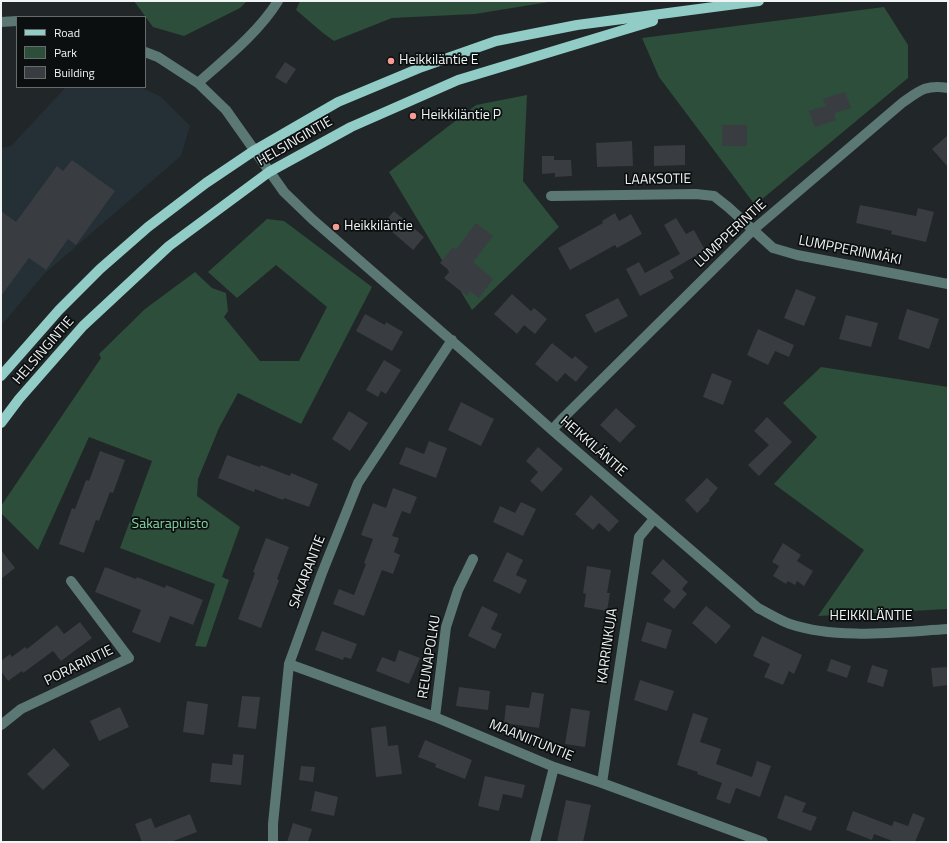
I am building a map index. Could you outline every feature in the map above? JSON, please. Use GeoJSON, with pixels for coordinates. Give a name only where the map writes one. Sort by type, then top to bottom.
{"type":"FeatureCollection","features":[{"type":"Feature","properties":{"kind":"main road","name":"HELSINGINTIE"},"geometry":{"type":"LineString","coordinates":[[1,376],[59,310],[100,269],[148,228],[189,196],[255,150],[338,102],[422,67],[496,41],[577,25],[759,1]]}},
{"type":"Feature","properties":{"kind":"main road","name":"HELSINGINTIE"},"geometry":{"type":"LineString","coordinates":[[1,422],[19,399],[84,326],[169,246],[269,172],[351,127],[458,80],[681,12]]}},
{"type":"Feature","properties":{"kind":"street"},"geometry":{"type":"LineString","coordinates":[[198,83],[262,24],[278,1]]}},
{"type":"Feature","properties":{"kind":"street"},"geometry":{"type":"LineString","coordinates":[[1,22],[16,21]]}},
{"type":"Feature","properties":{"kind":"street","name":"HEIKKILÄNTIE"},"geometry":{"type":"LineString","coordinates":[[146,52],[158,57],[198,83],[226,110],[284,192],[552,430],[758,608],[790,624],[816,631],[844,634],[948,630]]}},
{"type":"Feature","properties":{"kind":"street","name":"LUMPPERINTIE"},"geometry":{"type":"LineString","coordinates":[[552,430],[753,230],[918,91],[936,86],[948,88]]}},
{"type":"Feature","properties":{"kind":"street","name":"LAAKSOTIE"},"geometry":{"type":"LineString","coordinates":[[551,196],[696,194],[714,196],[753,230]]}},
{"type":"Feature","properties":{"kind":"street","name":"LUMPPERINMÄKI"},"geometry":{"type":"LineString","coordinates":[[753,230],[773,248],[797,255],[948,284]]}},
{"type":"Feature","properties":{"kind":"street","name":"SAKARANTIE"},"geometry":{"type":"LineString","coordinates":[[273,842],[273,824],[289,664],[322,573],[358,483],[452,340]]}},
{"type":"Feature","properties":{"kind":"street","name":"KARRINKUJA"},"geometry":{"type":"LineString","coordinates":[[602,783],[639,537],[654,518]]}},
{"type":"Feature","properties":{"kind":"street","name":"REUNAPOLKU"},"geometry":{"type":"LineString","coordinates":[[435,717],[446,627],[458,590],[473,559]]}},
{"type":"Feature","properties":{"kind":"street","name":"PORARINTIE"},"geometry":{"type":"LineString","coordinates":[[1,725],[21,709],[129,658],[71,581]]}},
{"type":"Feature","properties":{"kind":"street","name":"MAANIITUNTIE"},"geometry":{"type":"LineString","coordinates":[[289,664],[435,717],[554,767],[602,783],[733,837],[763,842]]}},
{"type":"Feature","properties":{"kind":"street"},"geometry":{"type":"LineString","coordinates":[[535,842],[554,767]]}},
{"type":"Feature","properties":{"kind":"shaded area"},"geometry":{"type":"Polygon","coordinates":[[[65,88],[142,88],[160,96],[190,126],[181,156],[44,274],[1,326],[1,148],[11,146],[65,88]]]}},
{"type":"Feature","properties":{"kind":"green space"},"geometry":{"type":"Polygon","coordinates":[[[134,1],[247,1],[240,8],[184,36],[153,27],[134,1]]]}},
{"type":"Feature","properties":{"kind":"green space"},"geometry":{"type":"Polygon","coordinates":[[[300,1],[555,1],[475,14],[392,18],[334,41],[296,10],[300,1]]]}},
{"type":"Feature","properties":{"kind":"green space"},"geometry":{"type":"Polygon","coordinates":[[[884,7],[908,45],[908,78],[755,205],[659,77],[642,38],[884,7]]]}},
{"type":"Feature","properties":{"kind":"green space"},"geometry":{"type":"Polygon","coordinates":[[[527,95],[523,181],[559,227],[472,310],[389,172],[476,105],[527,95]]]}},
{"type":"Feature","properties":{"kind":"green space","name":"Sakarapuisto"},"geometry":{"type":"Polygon","coordinates":[[[267,219],[284,221],[372,287],[301,424],[238,393],[219,428],[198,479],[197,496],[240,527],[222,577],[229,580],[206,647],[195,646],[215,584],[120,548],[152,461],[89,437],[38,550],[1,513],[1,506],[101,358],[99,354],[145,309],[195,272],[212,288],[226,293],[228,311],[224,317],[260,361],[299,361],[327,307],[276,265],[237,298],[208,272],[267,219]]]}},
{"type":"Feature","properties":{"kind":"green space"},"geometry":{"type":"Polygon","coordinates":[[[821,367],[948,387],[948,609],[818,616],[864,550],[774,484],[817,437],[783,403],[821,367]]]}},
{"type":"Feature","properties":{"kind":"building"},"geometry":{"type":"Polygon","coordinates":[[[285,62],[296,69],[286,84],[275,77],[285,62]]]}},
{"type":"Feature","properties":{"kind":"building"},"geometry":{"type":"Polygon","coordinates":[[[845,92],[851,108],[834,113],[836,120],[815,127],[809,111],[826,106],[823,99],[845,92]]]}},
{"type":"Feature","properties":{"kind":"building"},"geometry":{"type":"Polygon","coordinates":[[[722,125],[747,125],[747,146],[722,146],[722,125]]]}},
{"type":"Feature","properties":{"kind":"building"},"geometry":{"type":"Polygon","coordinates":[[[948,135],[948,167],[932,149],[948,135]]]}},
{"type":"Feature","properties":{"kind":"building"},"geometry":{"type":"Polygon","coordinates":[[[632,141],[633,166],[597,167],[596,143],[632,141]]]}},
{"type":"Feature","properties":{"kind":"building"},"geometry":{"type":"Polygon","coordinates":[[[685,145],[685,165],[654,166],[654,146],[685,145]]]}},
{"type":"Feature","properties":{"kind":"building"},"geometry":{"type":"Polygon","coordinates":[[[542,156],[554,156],[554,160],[571,160],[572,176],[555,177],[555,173],[542,174],[542,156]]]}},
{"type":"Feature","properties":{"kind":"building"},"geometry":{"type":"Polygon","coordinates":[[[72,160],[115,191],[76,245],[68,239],[46,270],[29,258],[1,296],[1,211],[16,222],[57,166],[63,171],[72,160]]]}},
{"type":"Feature","properties":{"kind":"building"},"geometry":{"type":"Polygon","coordinates":[[[860,205],[916,216],[918,208],[934,212],[926,242],[891,234],[892,231],[856,223],[860,205]]]}},
{"type":"Feature","properties":{"kind":"building"},"geometry":{"type":"Polygon","coordinates":[[[394,211],[424,237],[413,250],[383,224],[394,211]]]}},
{"type":"Feature","properties":{"kind":"building"},"geometry":{"type":"Polygon","coordinates":[[[615,213],[619,221],[631,214],[642,234],[617,248],[615,245],[570,270],[558,248],[603,223],[602,221],[615,213]]]}},
{"type":"Feature","properties":{"kind":"building"},"geometry":{"type":"Polygon","coordinates":[[[676,218],[686,234],[694,230],[705,250],[670,271],[674,278],[640,296],[626,269],[639,262],[645,273],[680,254],[664,225],[676,218]]]}},
{"type":"Feature","properties":{"kind":"building"},"geometry":{"type":"Polygon","coordinates":[[[476,223],[493,236],[473,262],[493,279],[479,298],[470,291],[467,296],[444,278],[450,271],[440,263],[453,247],[456,250],[476,223]]]}},
{"type":"Feature","properties":{"kind":"building"},"geometry":{"type":"Polygon","coordinates":[[[796,289],[816,297],[804,326],[784,318],[796,289]]]}},
{"type":"Feature","properties":{"kind":"building"},"geometry":{"type":"Polygon","coordinates":[[[512,294],[531,311],[534,308],[547,319],[535,334],[524,325],[517,334],[494,314],[512,294]]]}},
{"type":"Feature","properties":{"kind":"building"},"geometry":{"type":"Polygon","coordinates":[[[618,298],[628,316],[595,333],[585,315],[618,298]]]}},
{"type":"Feature","properties":{"kind":"building"},"geometry":{"type":"Polygon","coordinates":[[[907,309],[939,319],[929,349],[898,339],[907,309]]]}},
{"type":"Feature","properties":{"kind":"building"},"geometry":{"type":"Polygon","coordinates":[[[365,314],[385,325],[386,322],[403,332],[392,351],[356,331],[365,314]]]}},
{"type":"Feature","properties":{"kind":"building"},"geometry":{"type":"Polygon","coordinates":[[[846,315],[878,323],[871,347],[839,339],[846,315]]]}},
{"type":"Feature","properties":{"kind":"building"},"geometry":{"type":"Polygon","coordinates":[[[758,329],[794,345],[789,357],[775,351],[768,365],[747,355],[758,329]]]}},
{"type":"Feature","properties":{"kind":"building"},"geometry":{"type":"Polygon","coordinates":[[[552,343],[572,359],[575,356],[588,367],[576,382],[565,373],[557,382],[535,364],[552,343]]]}},
{"type":"Feature","properties":{"kind":"building"},"geometry":{"type":"Polygon","coordinates":[[[384,360],[401,370],[386,394],[381,391],[378,397],[366,390],[384,360]]]}},
{"type":"Feature","properties":{"kind":"building"},"geometry":{"type":"Polygon","coordinates":[[[712,373],[732,381],[723,405],[703,397],[712,373]]]}},
{"type":"Feature","properties":{"kind":"building"},"geometry":{"type":"Polygon","coordinates":[[[461,402],[494,419],[481,446],[448,430],[461,402]]]}},
{"type":"Feature","properties":{"kind":"building"},"geometry":{"type":"Polygon","coordinates":[[[616,408],[636,426],[620,443],[600,425],[616,408]]]}},
{"type":"Feature","properties":{"kind":"building"},"geometry":{"type":"Polygon","coordinates":[[[349,411],[368,423],[350,451],[332,439],[349,411]]]}},
{"type":"Feature","properties":{"kind":"building"},"geometry":{"type":"Polygon","coordinates":[[[767,417],[792,442],[759,476],[748,465],[769,445],[754,431],[767,417]]]}},
{"type":"Feature","properties":{"kind":"building"},"geometry":{"type":"Polygon","coordinates":[[[429,441],[447,448],[436,478],[399,464],[406,447],[424,454],[429,441]]]}},
{"type":"Feature","properties":{"kind":"building"},"geometry":{"type":"Polygon","coordinates":[[[538,447],[563,469],[542,492],[530,481],[538,472],[526,461],[538,447]]]}},
{"type":"Feature","properties":{"kind":"building"},"geometry":{"type":"Polygon","coordinates":[[[100,451],[125,460],[113,493],[110,492],[99,521],[96,520],[84,553],[59,544],[72,508],[75,509],[86,480],[89,481],[100,451]]]}},
{"type":"Feature","properties":{"kind":"building"},"geometry":{"type":"Polygon","coordinates":[[[227,455],[260,467],[261,465],[290,476],[291,473],[318,484],[309,507],[284,498],[283,500],[255,489],[254,492],[218,478],[227,455]]]}},
{"type":"Feature","properties":{"kind":"building"},"geometry":{"type":"Polygon","coordinates":[[[707,478],[718,488],[709,499],[710,500],[697,513],[685,500],[707,478]]]}},
{"type":"Feature","properties":{"kind":"building"},"geometry":{"type":"Polygon","coordinates":[[[393,488],[417,497],[410,514],[402,511],[392,536],[399,538],[394,552],[400,555],[393,574],[382,570],[364,616],[333,604],[339,589],[354,595],[366,564],[364,563],[373,539],[361,535],[373,503],[386,508],[393,488]]]}},
{"type":"Feature","properties":{"kind":"building"},"geometry":{"type":"Polygon","coordinates":[[[591,495],[619,521],[609,532],[599,523],[593,530],[575,514],[591,495]]]}},
{"type":"Feature","properties":{"kind":"building"},"geometry":{"type":"Polygon","coordinates":[[[521,502],[536,509],[523,536],[493,522],[500,506],[515,513],[521,502]]]}},
{"type":"Feature","properties":{"kind":"building"},"geometry":{"type":"Polygon","coordinates":[[[266,538],[289,547],[277,579],[279,580],[261,628],[238,619],[266,538]]]}},
{"type":"Feature","properties":{"kind":"building"},"geometry":{"type":"Polygon","coordinates":[[[783,543],[801,555],[797,561],[813,571],[804,586],[797,581],[795,585],[788,581],[786,584],[773,576],[779,566],[772,562],[783,543]]]}},
{"type":"Feature","properties":{"kind":"building"},"geometry":{"type":"Polygon","coordinates":[[[1,550],[15,568],[1,579],[1,550]]]}},
{"type":"Feature","properties":{"kind":"building"},"geometry":{"type":"Polygon","coordinates":[[[507,552],[523,560],[516,575],[527,580],[520,594],[493,581],[507,552]]]}},
{"type":"Feature","properties":{"kind":"building"},"geometry":{"type":"Polygon","coordinates":[[[663,559],[688,582],[682,589],[687,594],[674,609],[663,600],[671,591],[651,573],[663,559]]]}},
{"type":"Feature","properties":{"kind":"building"},"geometry":{"type":"Polygon","coordinates":[[[587,566],[611,570],[607,593],[610,593],[607,611],[584,607],[586,594],[583,593],[587,566]]]}},
{"type":"Feature","properties":{"kind":"building"},"geometry":{"type":"Polygon","coordinates":[[[105,567],[165,588],[166,585],[203,600],[193,625],[170,616],[160,643],[132,632],[141,610],[95,592],[105,567]]]}},
{"type":"Feature","properties":{"kind":"building"},"geometry":{"type":"Polygon","coordinates":[[[482,606],[498,614],[491,629],[502,634],[495,649],[468,636],[482,606]]]}},
{"type":"Feature","properties":{"kind":"building"},"geometry":{"type":"Polygon","coordinates":[[[706,606],[731,626],[716,644],[692,623],[706,606]]]}},
{"type":"Feature","properties":{"kind":"building"},"geometry":{"type":"Polygon","coordinates":[[[80,622],[92,638],[61,661],[53,651],[23,673],[22,671],[8,681],[1,671],[1,661],[10,654],[12,657],[25,647],[27,649],[57,625],[64,634],[80,622]]]}},
{"type":"Feature","properties":{"kind":"building"},"geometry":{"type":"Polygon","coordinates":[[[647,622],[672,630],[666,649],[641,641],[647,622]]]}},
{"type":"Feature","properties":{"kind":"building"},"geometry":{"type":"Polygon","coordinates":[[[322,631],[357,644],[351,659],[344,657],[343,660],[315,650],[322,631]]]}},
{"type":"Feature","properties":{"kind":"building"},"geometry":{"type":"Polygon","coordinates":[[[762,636],[802,655],[794,674],[789,671],[783,685],[764,677],[770,664],[753,656],[762,636]]]}},
{"type":"Feature","properties":{"kind":"building"},"geometry":{"type":"Polygon","coordinates":[[[399,650],[420,658],[409,684],[376,671],[382,657],[395,662],[399,650]]]}},
{"type":"Feature","properties":{"kind":"building"},"geometry":{"type":"Polygon","coordinates":[[[831,659],[851,666],[847,678],[827,671],[831,659]]]}},
{"type":"Feature","properties":{"kind":"building"},"geometry":{"type":"Polygon","coordinates":[[[872,665],[888,670],[883,687],[867,682],[872,665]]]}},
{"type":"Feature","properties":{"kind":"building"},"geometry":{"type":"Polygon","coordinates":[[[948,667],[948,685],[933,687],[931,668],[948,667]]]}},
{"type":"Feature","properties":{"kind":"building"},"geometry":{"type":"Polygon","coordinates":[[[640,680],[674,691],[667,711],[634,700],[640,680]]]}},
{"type":"Feature","properties":{"kind":"building"},"geometry":{"type":"Polygon","coordinates":[[[459,687],[490,691],[488,710],[456,706],[459,687]]]}},
{"type":"Feature","properties":{"kind":"building"},"geometry":{"type":"Polygon","coordinates":[[[532,692],[544,694],[539,728],[504,723],[506,705],[529,708],[532,692]]]}},
{"type":"Feature","properties":{"kind":"building"},"geometry":{"type":"Polygon","coordinates":[[[242,696],[260,697],[256,729],[238,727],[242,696]]]}},
{"type":"Feature","properties":{"kind":"building"},"geometry":{"type":"Polygon","coordinates":[[[187,701],[208,704],[204,735],[183,732],[187,701]]]}},
{"type":"Feature","properties":{"kind":"building"},"geometry":{"type":"Polygon","coordinates":[[[120,707],[129,727],[99,741],[90,721],[120,707]]]}},
{"type":"Feature","properties":{"kind":"building"},"geometry":{"type":"Polygon","coordinates":[[[571,708],[590,711],[585,747],[565,744],[571,708]]]}},
{"type":"Feature","properties":{"kind":"building"},"geometry":{"type":"Polygon","coordinates":[[[693,713],[708,718],[700,742],[721,749],[716,764],[752,777],[757,761],[771,766],[760,797],[736,788],[730,804],[716,799],[722,783],[697,774],[698,772],[677,765],[693,713]]]}},
{"type":"Feature","properties":{"kind":"building"},"geometry":{"type":"Polygon","coordinates":[[[386,726],[388,746],[398,745],[402,774],[376,777],[371,728],[386,726]]]}},
{"type":"Feature","properties":{"kind":"building"},"geometry":{"type":"Polygon","coordinates":[[[425,740],[472,760],[465,779],[435,767],[436,764],[418,757],[425,740]]]}},
{"type":"Feature","properties":{"kind":"building"},"geometry":{"type":"Polygon","coordinates":[[[54,748],[70,765],[43,790],[27,774],[54,748]]]}},
{"type":"Feature","properties":{"kind":"building"},"geometry":{"type":"Polygon","coordinates":[[[233,754],[244,755],[241,785],[210,782],[212,763],[232,765],[233,754]]]}},
{"type":"Feature","properties":{"kind":"building"},"geometry":{"type":"Polygon","coordinates":[[[301,766],[315,767],[313,782],[299,780],[301,766]]]}},
{"type":"Feature","properties":{"kind":"building"},"geometry":{"type":"Polygon","coordinates":[[[485,776],[525,785],[522,798],[503,794],[499,811],[478,806],[485,776]]]}},
{"type":"Feature","properties":{"kind":"building"},"geometry":{"type":"Polygon","coordinates":[[[315,791],[338,797],[334,816],[311,811],[315,791]]]}},
{"type":"Feature","properties":{"kind":"building"},"geometry":{"type":"Polygon","coordinates":[[[785,795],[806,803],[802,812],[817,817],[811,831],[777,818],[785,795]]]}},
{"type":"Feature","properties":{"kind":"building"},"geometry":{"type":"Polygon","coordinates":[[[566,800],[591,805],[583,842],[557,842],[566,800]]]}},
{"type":"Feature","properties":{"kind":"building"},"geometry":{"type":"Polygon","coordinates":[[[853,811],[892,826],[894,821],[908,826],[913,813],[925,818],[915,842],[895,842],[874,834],[872,840],[846,830],[853,811]]]}},
{"type":"Feature","properties":{"kind":"building"},"geometry":{"type":"Polygon","coordinates":[[[190,814],[197,832],[171,842],[142,842],[135,824],[151,818],[155,828],[190,814]]]}},
{"type":"Feature","properties":{"kind":"building"},"geometry":{"type":"Polygon","coordinates":[[[293,823],[312,829],[308,842],[287,842],[293,823]]]}},
{"type":"Feature","properties":{"kind":"place","name":"Heikkiläntie E"},"geometry":{"type":"Point","coordinates":[391,61]}},
{"type":"Feature","properties":{"kind":"place","name":"Heikkiläntie P"},"geometry":{"type":"Point","coordinates":[413,116]}},
{"type":"Feature","properties":{"kind":"place","name":"Heikkiläntie"},"geometry":{"type":"Point","coordinates":[336,227]}}]}
